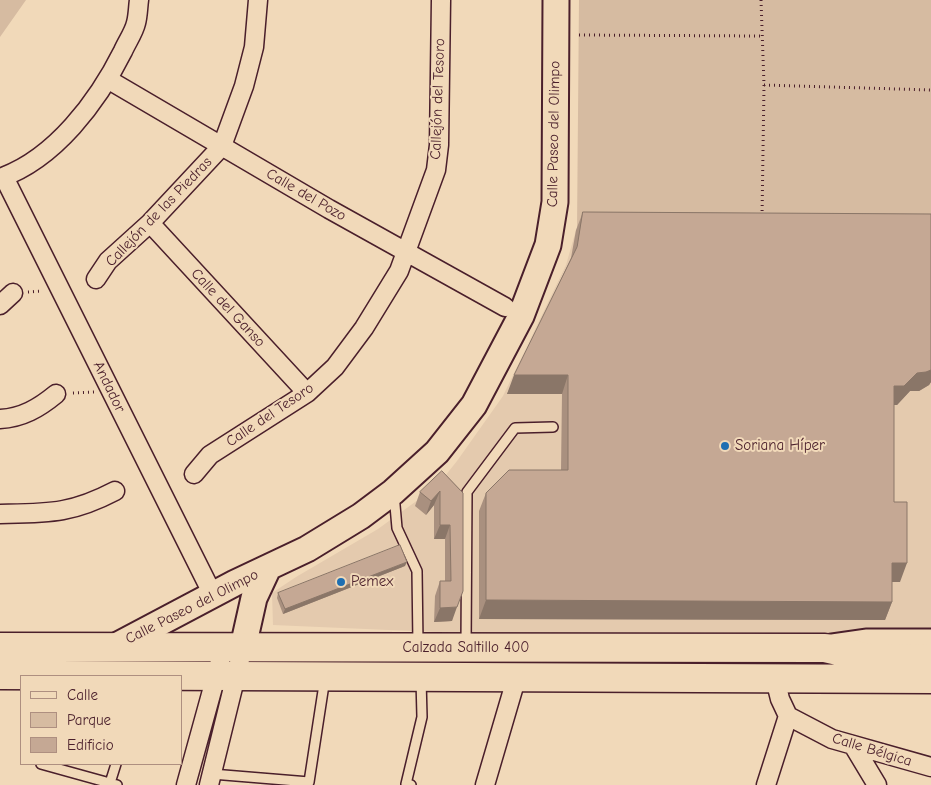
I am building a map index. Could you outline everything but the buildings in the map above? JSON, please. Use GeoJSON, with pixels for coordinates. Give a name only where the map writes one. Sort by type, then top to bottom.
{"type":"FeatureCollection","features":[{"type":"Feature","properties":{"kind":"main road","name":"Calle Paseo del Olimpo"},"geometry":{"type":"LineString","coordinates":[[116,646],[334,534],[393,492],[437,452],[474,405],[505,351],[540,272],[548,246],[555,202],[556,0]]}},
{"type":"Feature","properties":{"kind":"main road","name":"Calle Paseo del Olimpo"},"geometry":{"type":"LineString","coordinates":[[234,647],[268,568]]}},
{"type":"Feature","properties":{"kind":"main road"},"geometry":{"type":"LineString","coordinates":[[825,648],[866,642],[931,642]]}},
{"type":"Feature","properties":{"kind":"main road","name":"Calzada Saltillo 400"},"geometry":{"type":"LineString","coordinates":[[0,647],[825,648],[869,658],[931,659]]}},
{"type":"Feature","properties":{"kind":"main road","name":"Calzada Saltillo 400"},"geometry":{"type":"LineString","coordinates":[[0,675],[20,675]]}},
{"type":"Feature","properties":{"kind":"main road","name":"Calzada Saltillo 400"},"geometry":{"type":"LineString","coordinates":[[182,675],[931,679]]}},
{"type":"Feature","properties":{"kind":"main road"},"geometry":{"type":"LineString","coordinates":[[892,678],[931,691]]}},
{"type":"Feature","properties":{"kind":"street"},"geometry":{"type":"LineString","coordinates":[[2,178],[30,162],[70,129],[109,80],[136,24],[139,0]]}},
{"type":"Feature","properties":{"kind":"street","name":"Callejón de las Piedras"},"geometry":{"type":"LineString","coordinates":[[96,279],[108,261],[150,223],[222,146],[244,86],[254,47],[258,0]]}},
{"type":"Feature","properties":{"kind":"street","name":"Callejón del Tesoro"},"geometry":{"type":"LineString","coordinates":[[406,252],[436,170],[439,145],[441,0]]}},
{"type":"Feature","properties":{"kind":"street","name":"Calle del Pozo"},"geometry":{"type":"LineString","coordinates":[[109,80],[406,252],[505,307]]}},
{"type":"Feature","properties":{"kind":"street","name":"Andador"},"geometry":{"type":"LineString","coordinates":[[2,178],[60,289],[210,589],[211,597]]}},
{"type":"Feature","properties":{"kind":"street","name":"Calle del Ganso"},"geometry":{"type":"LineString","coordinates":[[150,223],[307,393]]}},
{"type":"Feature","properties":{"kind":"street","name":"Calle del Tesoro"},"geometry":{"type":"LineString","coordinates":[[194,474],[210,455],[307,393],[335,367],[364,328],[399,271],[406,252]]}},
{"type":"Feature","properties":{"kind":"street"},"geometry":{"type":"LineString","coordinates":[[0,305],[13,293]]}},
{"type":"Feature","properties":{"kind":"street"},"geometry":{"type":"LineString","coordinates":[[0,419],[23,416],[43,406],[56,394]]}},
{"type":"Feature","properties":{"kind":"street"},"geometry":{"type":"LineString","coordinates":[[0,514],[70,510],[89,504],[115,491]]}},
{"type":"Feature","properties":{"kind":"street"},"geometry":{"type":"LineString","coordinates":[[186,785],[226,675],[234,647]]}},
{"type":"Feature","properties":{"kind":"street"},"geometry":{"type":"LineString","coordinates":[[210,779],[226,675]]}},
{"type":"Feature","properties":{"kind":"street"},"geometry":{"type":"LineString","coordinates":[[485,785],[517,676]]}},
{"type":"Feature","properties":{"kind":"street"},"geometry":{"type":"LineString","coordinates":[[766,785],[788,716],[780,700],[775,679]]}},
{"type":"Feature","properties":{"kind":"street","name":"Calle Bélgica"},"geometry":{"type":"LineString","coordinates":[[788,716],[832,739],[931,767]]}},
{"type":"Feature","properties":{"kind":"street"},"geometry":{"type":"LineString","coordinates":[[853,745],[877,785]]}},
{"type":"Feature","properties":{"kind":"lane"},"geometry":{"type":"LineString","coordinates":[[466,648],[467,492],[515,428],[552,427]]}},
{"type":"Feature","properties":{"kind":"lane"},"geometry":{"type":"LineString","coordinates":[[393,492],[397,528],[417,571],[418,648]]}},
{"type":"Feature","properties":{"kind":"lane"},"geometry":{"type":"LineString","coordinates":[[210,779],[310,782],[326,676]]}},
{"type":"Feature","properties":{"kind":"lane"},"geometry":{"type":"LineString","coordinates":[[411,785],[406,784],[422,717],[421,676]]}},
{"type":"Feature","properties":{"kind":"lane"},"geometry":{"type":"LineString","coordinates":[[45,765],[114,784],[116,765]]}},
{"type":"Feature","properties":{"kind":"path"},"geometry":{"type":"LineString","coordinates":[[761,0],[764,85],[762,217]]}},
{"type":"Feature","properties":{"kind":"path"},"geometry":{"type":"LineString","coordinates":[[579,35],[761,36]]}},
{"type":"Feature","properties":{"kind":"path"},"geometry":{"type":"LineString","coordinates":[[764,85],[931,90]]}},
{"type":"Feature","properties":{"kind":"path"},"geometry":{"type":"LineString","coordinates":[[13,293],[60,289]]}},
{"type":"Feature","properties":{"kind":"path"},"geometry":{"type":"LineString","coordinates":[[56,394],[98,391],[108,386]]}},
{"type":"Feature","properties":{"kind":"shaded area","name":"Soriana Híper"},"geometry":{"type":"Polygon","coordinates":[[[576,230],[931,239],[931,635],[458,633],[273,625],[272,593],[378,529],[437,486],[457,461],[503,396],[566,265],[576,230]]]}},
{"type":"Feature","properties":{"kind":"green space"},"geometry":{"type":"Polygon","coordinates":[[[0,0],[26,0],[0,37],[0,0]]]}},
{"type":"Feature","properties":{"kind":"green space"},"geometry":{"type":"Polygon","coordinates":[[[579,0],[931,0],[931,232],[577,229],[579,0]]]}},
{"type":"Feature","properties":{"kind":"place","name":"Soriana Híper"},"geometry":{"type":"Point","coordinates":[725,446]}},
{"type":"Feature","properties":{"kind":"place","name":"Pemex"},"geometry":{"type":"Point","coordinates":[341,582]}}]}
